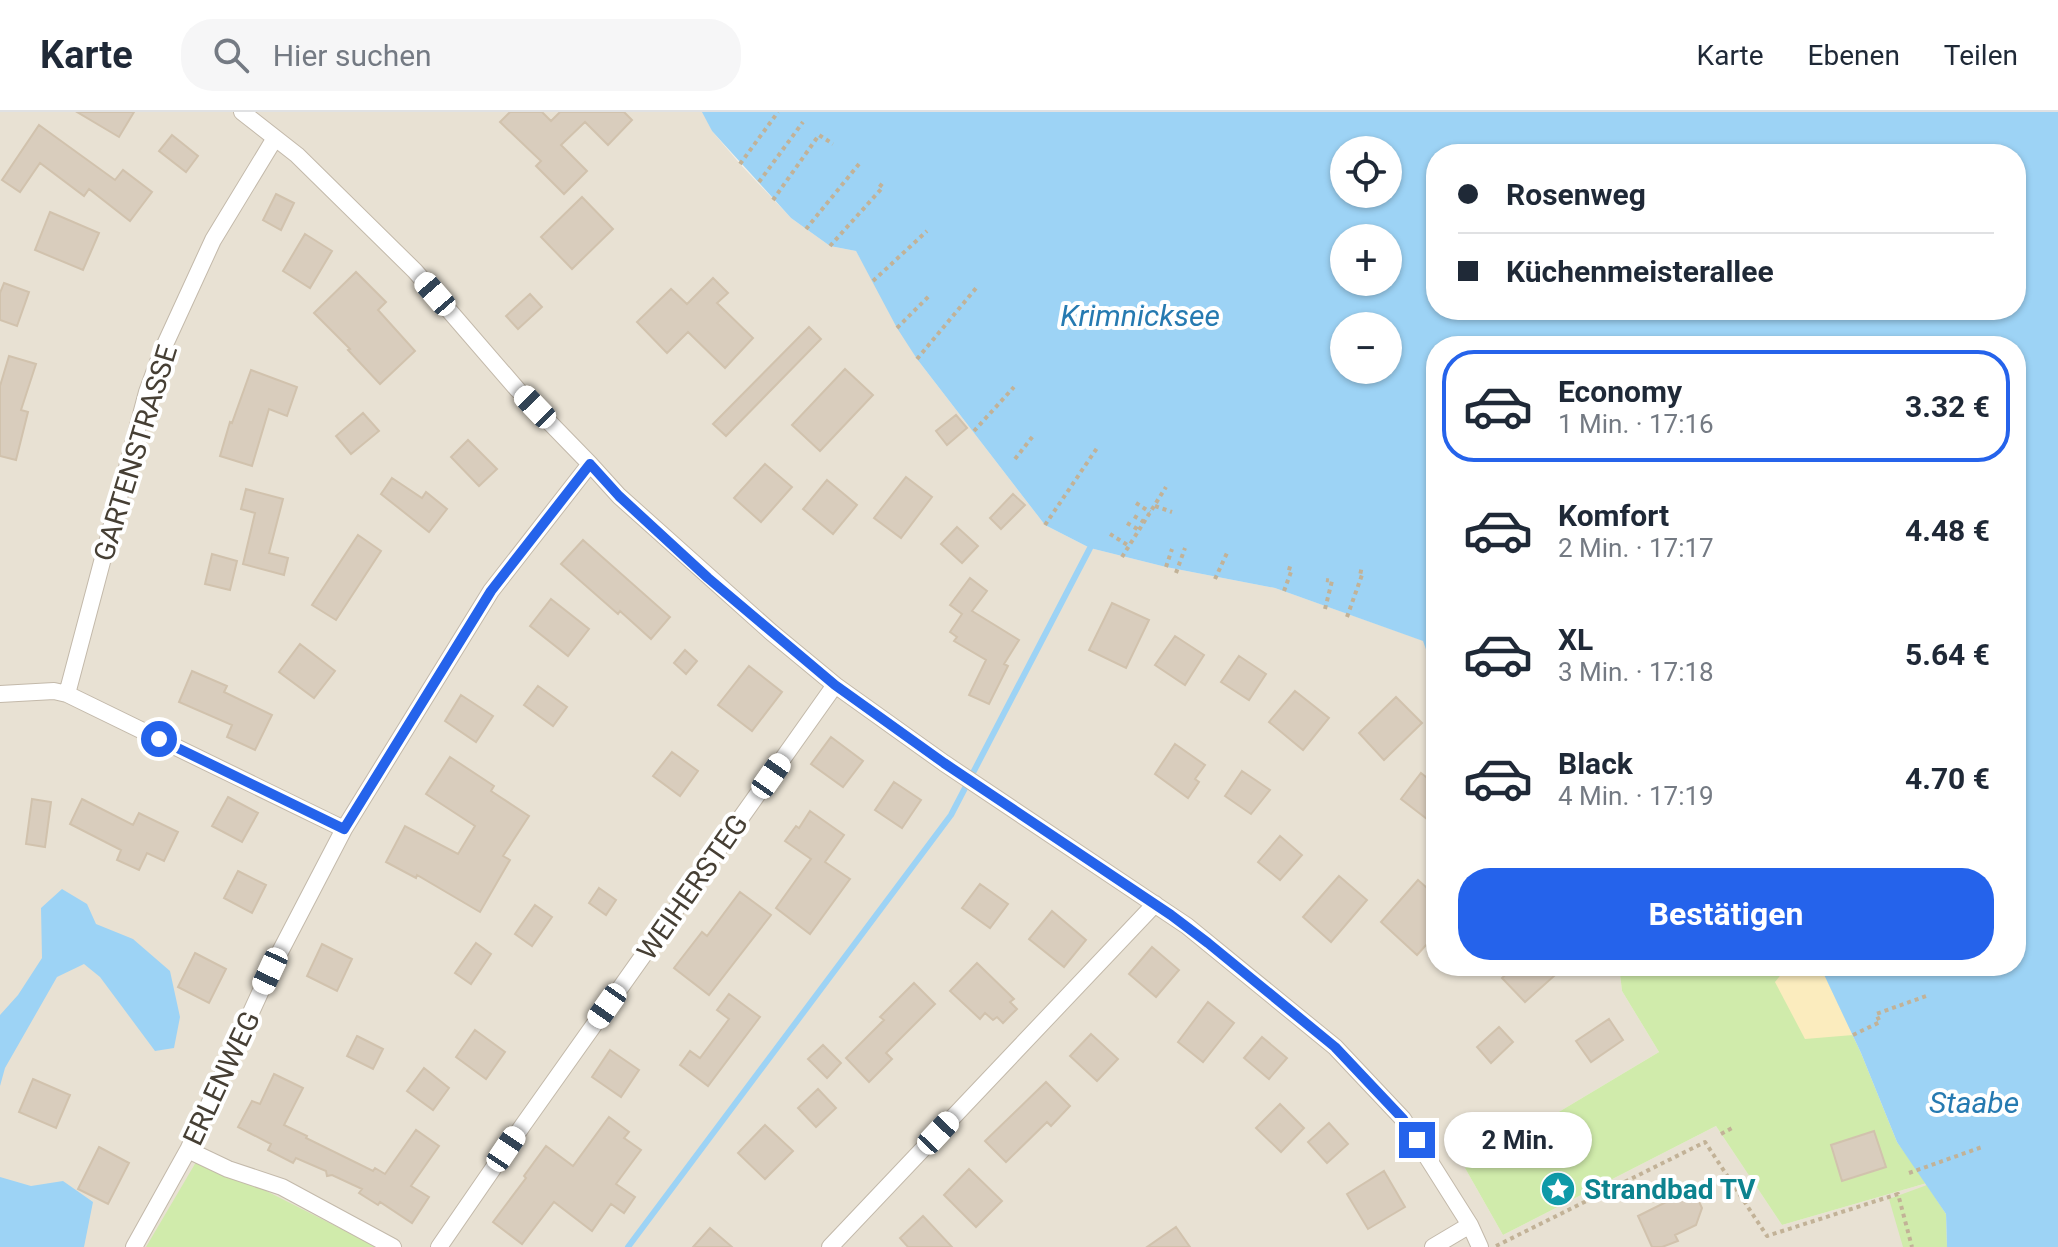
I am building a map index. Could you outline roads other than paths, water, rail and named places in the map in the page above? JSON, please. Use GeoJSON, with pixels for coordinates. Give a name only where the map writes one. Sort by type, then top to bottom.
{"type":"FeatureCollection","features":[{"type":"Feature","properties":{"kind":"street"},"geometry":{"type":"LineString","coordinates":[[242,112],[319,176],[415,271],[517,389],[619,496],[708,578],[835,685],[944,763],[1187,926],[1335,1047],[1403,1119],[1470,1225],[1480,1247]]}},
{"type":"Feature","properties":{"kind":"street","name":"GARTENSTRASSE"},"geometry":{"type":"LineString","coordinates":[[67,694],[147,392],[162,351],[213,240],[275,138]]}},
{"type":"Feature","properties":{"kind":"street","name":"ERLENWEG"},"geometry":{"type":"LineString","coordinates":[[134,1247],[188,1150],[270,971],[344,829],[491,591],[590,464]]}},
{"type":"Feature","properties":{"kind":"street","name":"WEIHERSTEG"},"geometry":{"type":"LineString","coordinates":[[439,1247],[835,685]]}},
{"type":"Feature","properties":{"kind":"street"},"geometry":{"type":"LineString","coordinates":[[0,694],[54,691],[67,694],[344,829]]}},
{"type":"Feature","properties":{"kind":"street"},"geometry":{"type":"LineString","coordinates":[[830,1247],[1155,904]]}},
{"type":"Feature","properties":{"kind":"street"},"geometry":{"type":"LineString","coordinates":[[188,1150],[228,1169],[282,1187],[393,1247]]}},
{"type":"Feature","properties":{"kind":"street"},"geometry":{"type":"LineString","coordinates":[[1433,1247],[1470,1225]]}},
{"type":"Feature","properties":{"kind":"water","name":"Krimnicksee"},"geometry":{"type":"Polygon","coordinates":[[[702,112],[2058,112],[2058,1247],[1947,1247],[1946,1214],[1897,1142],[1861,1053],[1825,976],[2026,976],[2026,336],[1426,336],[1426,649],[1423,641],[1275,588],[1166,567],[1090,548],[1045,525],[917,359],[856,251],[830,246],[791,218],[712,131],[702,112]]]}},
{"type":"Feature","properties":{"kind":"water"},"geometry":{"type":"Polygon","coordinates":[[[62,889],[87,904],[96,924],[133,939],[170,971],[180,1017],[174,1048],[155,1051],[100,977],[84,964],[57,977],[5,1068],[0,1086],[0,1015],[18,995],[42,958],[41,908],[62,889]]]}},
{"type":"Feature","properties":{"kind":"water"},"geometry":{"type":"Polygon","coordinates":[[[0,1177],[31,1186],[63,1181],[93,1202],[84,1247],[0,1247],[0,1177]]]}},
{"type":"Feature","properties":{"kind":"waterway"},"geometry":{"type":"LineString","coordinates":[[628,1247],[951,815],[1090,548]]}},
{"type":"Feature","properties":{"kind":"place","name":"Strandbad TV"},"geometry":{"type":"Point","coordinates":[1558,1189]}},
{"type":"Feature","properties":{"kind":"water label","name":"Staabe"},"geometry":{"type":"Point","coordinates":[1974,1103]}}]}
